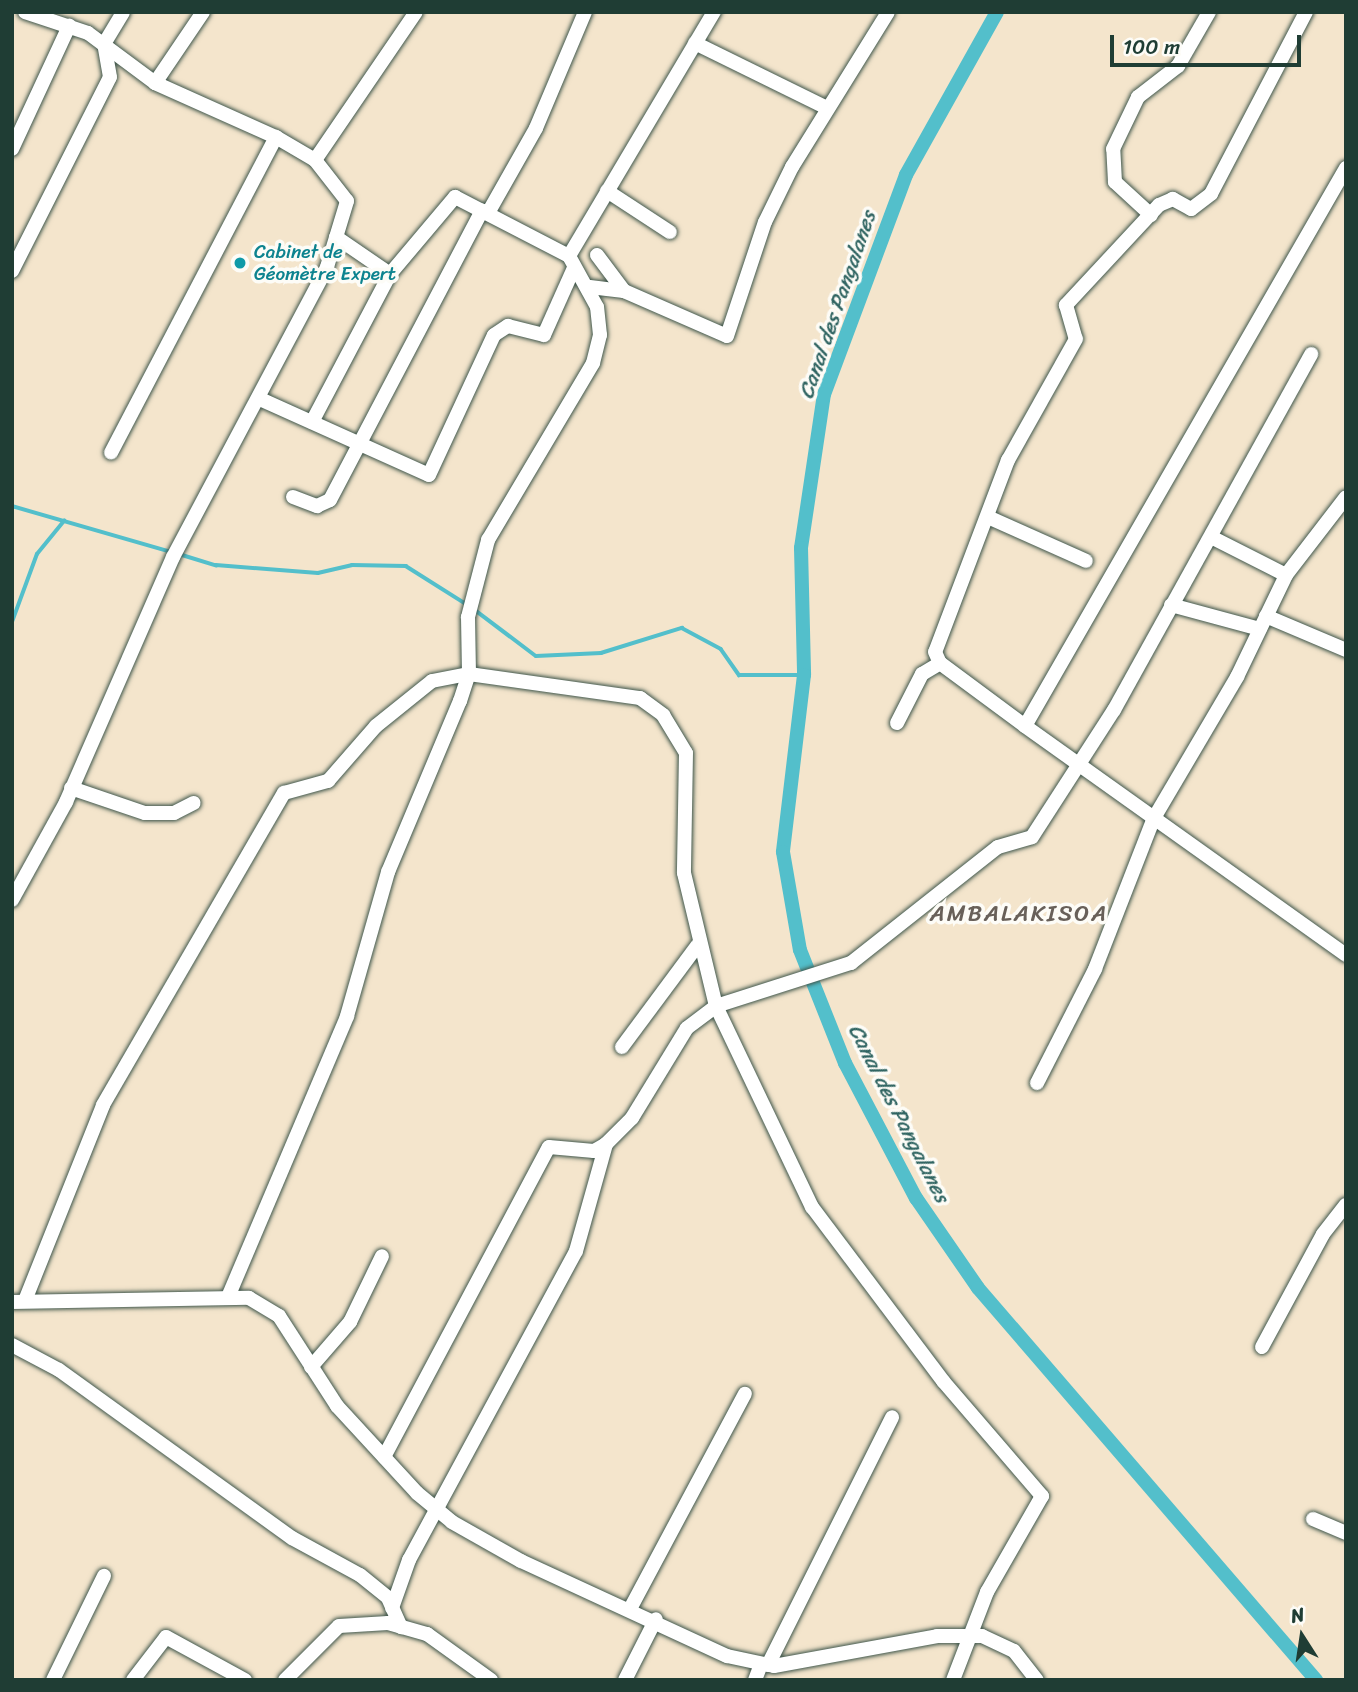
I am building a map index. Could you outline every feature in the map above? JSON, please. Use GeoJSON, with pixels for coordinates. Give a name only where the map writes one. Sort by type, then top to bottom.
{"type":"FeatureCollection","features":[{"type":"Feature","properties":{"kind":"street"},"geometry":{"type":"LineString","coordinates":[[12,900],[71,788],[173,557],[260,399],[327,268],[347,201],[315,160],[276,137],[155,83],[104,44],[69,26],[25,12]]}},
{"type":"Feature","properties":{"kind":"street"},"geometry":{"type":"LineString","coordinates":[[12,271],[110,77],[104,44],[123,12]]}},
{"type":"Feature","properties":{"kind":"street"},"geometry":{"type":"LineString","coordinates":[[155,83],[203,12]]}},
{"type":"Feature","properties":{"kind":"street"},"geometry":{"type":"LineString","coordinates":[[315,160],[416,12]]}},
{"type":"Feature","properties":{"kind":"street"},"geometry":{"type":"LineString","coordinates":[[293,496],[327,504],[485,211],[536,128],[585,12]]}},
{"type":"Feature","properties":{"kind":"street"},"geometry":{"type":"LineString","coordinates":[[260,399],[420,473],[434,472],[469,378],[494,335],[508,326],[544,335],[571,262],[607,191],[714,12]]}},
{"type":"Feature","properties":{"kind":"street"},"geometry":{"type":"LineString","coordinates":[[590,287],[624,291],[727,336],[765,222],[827,108],[888,12]]}},
{"type":"Feature","properties":{"kind":"street"},"geometry":{"type":"LineString","coordinates":[[1151,215],[1115,182],[1112,149],[1138,97],[1178,66],[1209,12]]}},
{"type":"Feature","properties":{"kind":"street"},"geometry":{"type":"LineString","coordinates":[[1306,12],[1211,194],[1191,209],[1166,200],[1066,305],[1076,339],[1008,460],[990,518],[935,652],[940,663],[1025,726],[1082,762],[1154,818],[1346,955]]}},
{"type":"Feature","properties":{"kind":"street"},"geometry":{"type":"LineString","coordinates":[[12,149],[69,26]]}},
{"type":"Feature","properties":{"kind":"street"},"geometry":{"type":"LineString","coordinates":[[695,43],[827,108]]}},
{"type":"Feature","properties":{"kind":"street"},"geometry":{"type":"LineString","coordinates":[[111,452],[276,137]]}},
{"type":"Feature","properties":{"kind":"street"},"geometry":{"type":"LineString","coordinates":[[1025,726],[1346,168]]}},
{"type":"Feature","properties":{"kind":"street"},"geometry":{"type":"LineString","coordinates":[[607,191],[670,232]]}},
{"type":"Feature","properties":{"kind":"street"},"geometry":{"type":"LineString","coordinates":[[228,1297],[347,1016],[388,872],[469,674],[470,610],[488,540],[593,362],[600,335],[590,287],[571,262],[485,211],[449,198],[390,274],[312,422]]}},
{"type":"Feature","properties":{"kind":"street"},"geometry":{"type":"LineString","coordinates":[[336,237],[390,274]]}},
{"type":"Feature","properties":{"kind":"street"},"geometry":{"type":"LineString","coordinates":[[597,255],[624,291]]}},
{"type":"Feature","properties":{"kind":"street"},"geometry":{"type":"LineString","coordinates":[[384,1457],[427,1386],[540,1157],[560,1143],[594,1151],[607,1144],[632,1118],[687,1028],[716,1006],[775,991],[851,963],[998,847],[1032,837],[1082,762],[1211,537],[1311,354]]}},
{"type":"Feature","properties":{"kind":"street"},"geometry":{"type":"LineString","coordinates":[[1037,1083],[1095,970],[1154,818],[1263,622],[1286,575],[1346,497]]}},
{"type":"Feature","properties":{"kind":"street"},"geometry":{"type":"LineString","coordinates":[[990,518],[1086,561]]}},
{"type":"Feature","properties":{"kind":"street"},"geometry":{"type":"LineString","coordinates":[[1211,537],[1286,575]]}},
{"type":"Feature","properties":{"kind":"street"},"geometry":{"type":"LineString","coordinates":[[1171,605],[1263,622],[1346,650]]}},
{"type":"Feature","properties":{"kind":"street"},"geometry":{"type":"LineString","coordinates":[[897,723],[922,674],[940,663]]}},
{"type":"Feature","properties":{"kind":"street"},"geometry":{"type":"LineString","coordinates":[[953,1680],[967,1636],[1042,1496],[943,1381],[812,1206],[716,1006],[697,946],[684,873],[685,753],[663,715],[640,698],[469,674],[414,692],[328,781],[284,793],[103,1105],[19,1300],[249,1298],[279,1316],[311,1367],[384,1457],[437,1509],[521,1561],[656,1619],[727,1656],[765,1664],[967,1636],[1014,1651],[1037,1680]]}},
{"type":"Feature","properties":{"kind":"street"},"geometry":{"type":"LineString","coordinates":[[71,788],[145,813],[174,813],[194,803]]}},
{"type":"Feature","properties":{"kind":"street"},"geometry":{"type":"LineString","coordinates":[[622,1047],[697,946]]}},
{"type":"Feature","properties":{"kind":"street"},"geometry":{"type":"LineString","coordinates":[[392,1608],[437,1509],[576,1251],[607,1144]]}},
{"type":"Feature","properties":{"kind":"street"},"geometry":{"type":"LineString","coordinates":[[1262,1347],[1322,1234],[1346,1205]]}},
{"type":"Feature","properties":{"kind":"street"},"geometry":{"type":"LineString","coordinates":[[311,1367],[350,1322],[382,1256]]}},
{"type":"Feature","properties":{"kind":"street"},"geometry":{"type":"LineString","coordinates":[[12,1345],[59,1370],[292,1538],[360,1575],[392,1608],[401,1627]]}},
{"type":"Feature","properties":{"kind":"street"},"geometry":{"type":"LineString","coordinates":[[630,1609],[744,1394]]}},
{"type":"Feature","properties":{"kind":"street"},"geometry":{"type":"LineString","coordinates":[[755,1680],[892,1417]]}},
{"type":"Feature","properties":{"kind":"street"},"geometry":{"type":"LineString","coordinates":[[1313,1519],[1346,1533]]}},
{"type":"Feature","properties":{"kind":"street"},"geometry":{"type":"LineString","coordinates":[[52,1680],[104,1576]]}},
{"type":"Feature","properties":{"kind":"street"},"geometry":{"type":"LineString","coordinates":[[625,1680],[656,1619]]}},
{"type":"Feature","properties":{"kind":"street"},"geometry":{"type":"LineString","coordinates":[[285,1680],[340,1626],[401,1627],[427,1634],[491,1680]]}},
{"type":"Feature","properties":{"kind":"street"},"geometry":{"type":"LineString","coordinates":[[133,1680],[166,1637],[244,1680]]}},
{"type":"Feature","properties":{"kind":"waterway","name":"Canal des Pangalanes"},"geometry":{"type":"LineString","coordinates":[[997,12],[906,175],[824,394],[801,548],[804,675],[783,852],[800,950],[845,1063],[916,1198],[978,1288],[1316,1680]]}},
{"type":"Feature","properties":{"kind":"waterway"},"geometry":{"type":"LineString","coordinates":[[12,506],[171,552]]}},
{"type":"Feature","properties":{"kind":"waterway"},"geometry":{"type":"LineString","coordinates":[[12,622],[37,554],[64,521]]}},
{"type":"Feature","properties":{"kind":"waterway"},"geometry":{"type":"LineString","coordinates":[[179,554],[216,565],[318,573],[352,565],[406,566],[466,604]]}},
{"type":"Feature","properties":{"kind":"waterway"},"geometry":{"type":"LineString","coordinates":[[475,610],[536,656],[601,653],[682,628],[721,649],[739,675],[804,675]]}},
{"type":"Feature","properties":{"kind":"place","name":"Cabinet de Géomètre Expert"},"geometry":{"type":"Point","coordinates":[240,263]}},
{"type":"Feature","properties":{"kind":"district","name":"AMBALAKISOA"},"geometry":{"type":"Point","coordinates":[1019,914]}}]}
